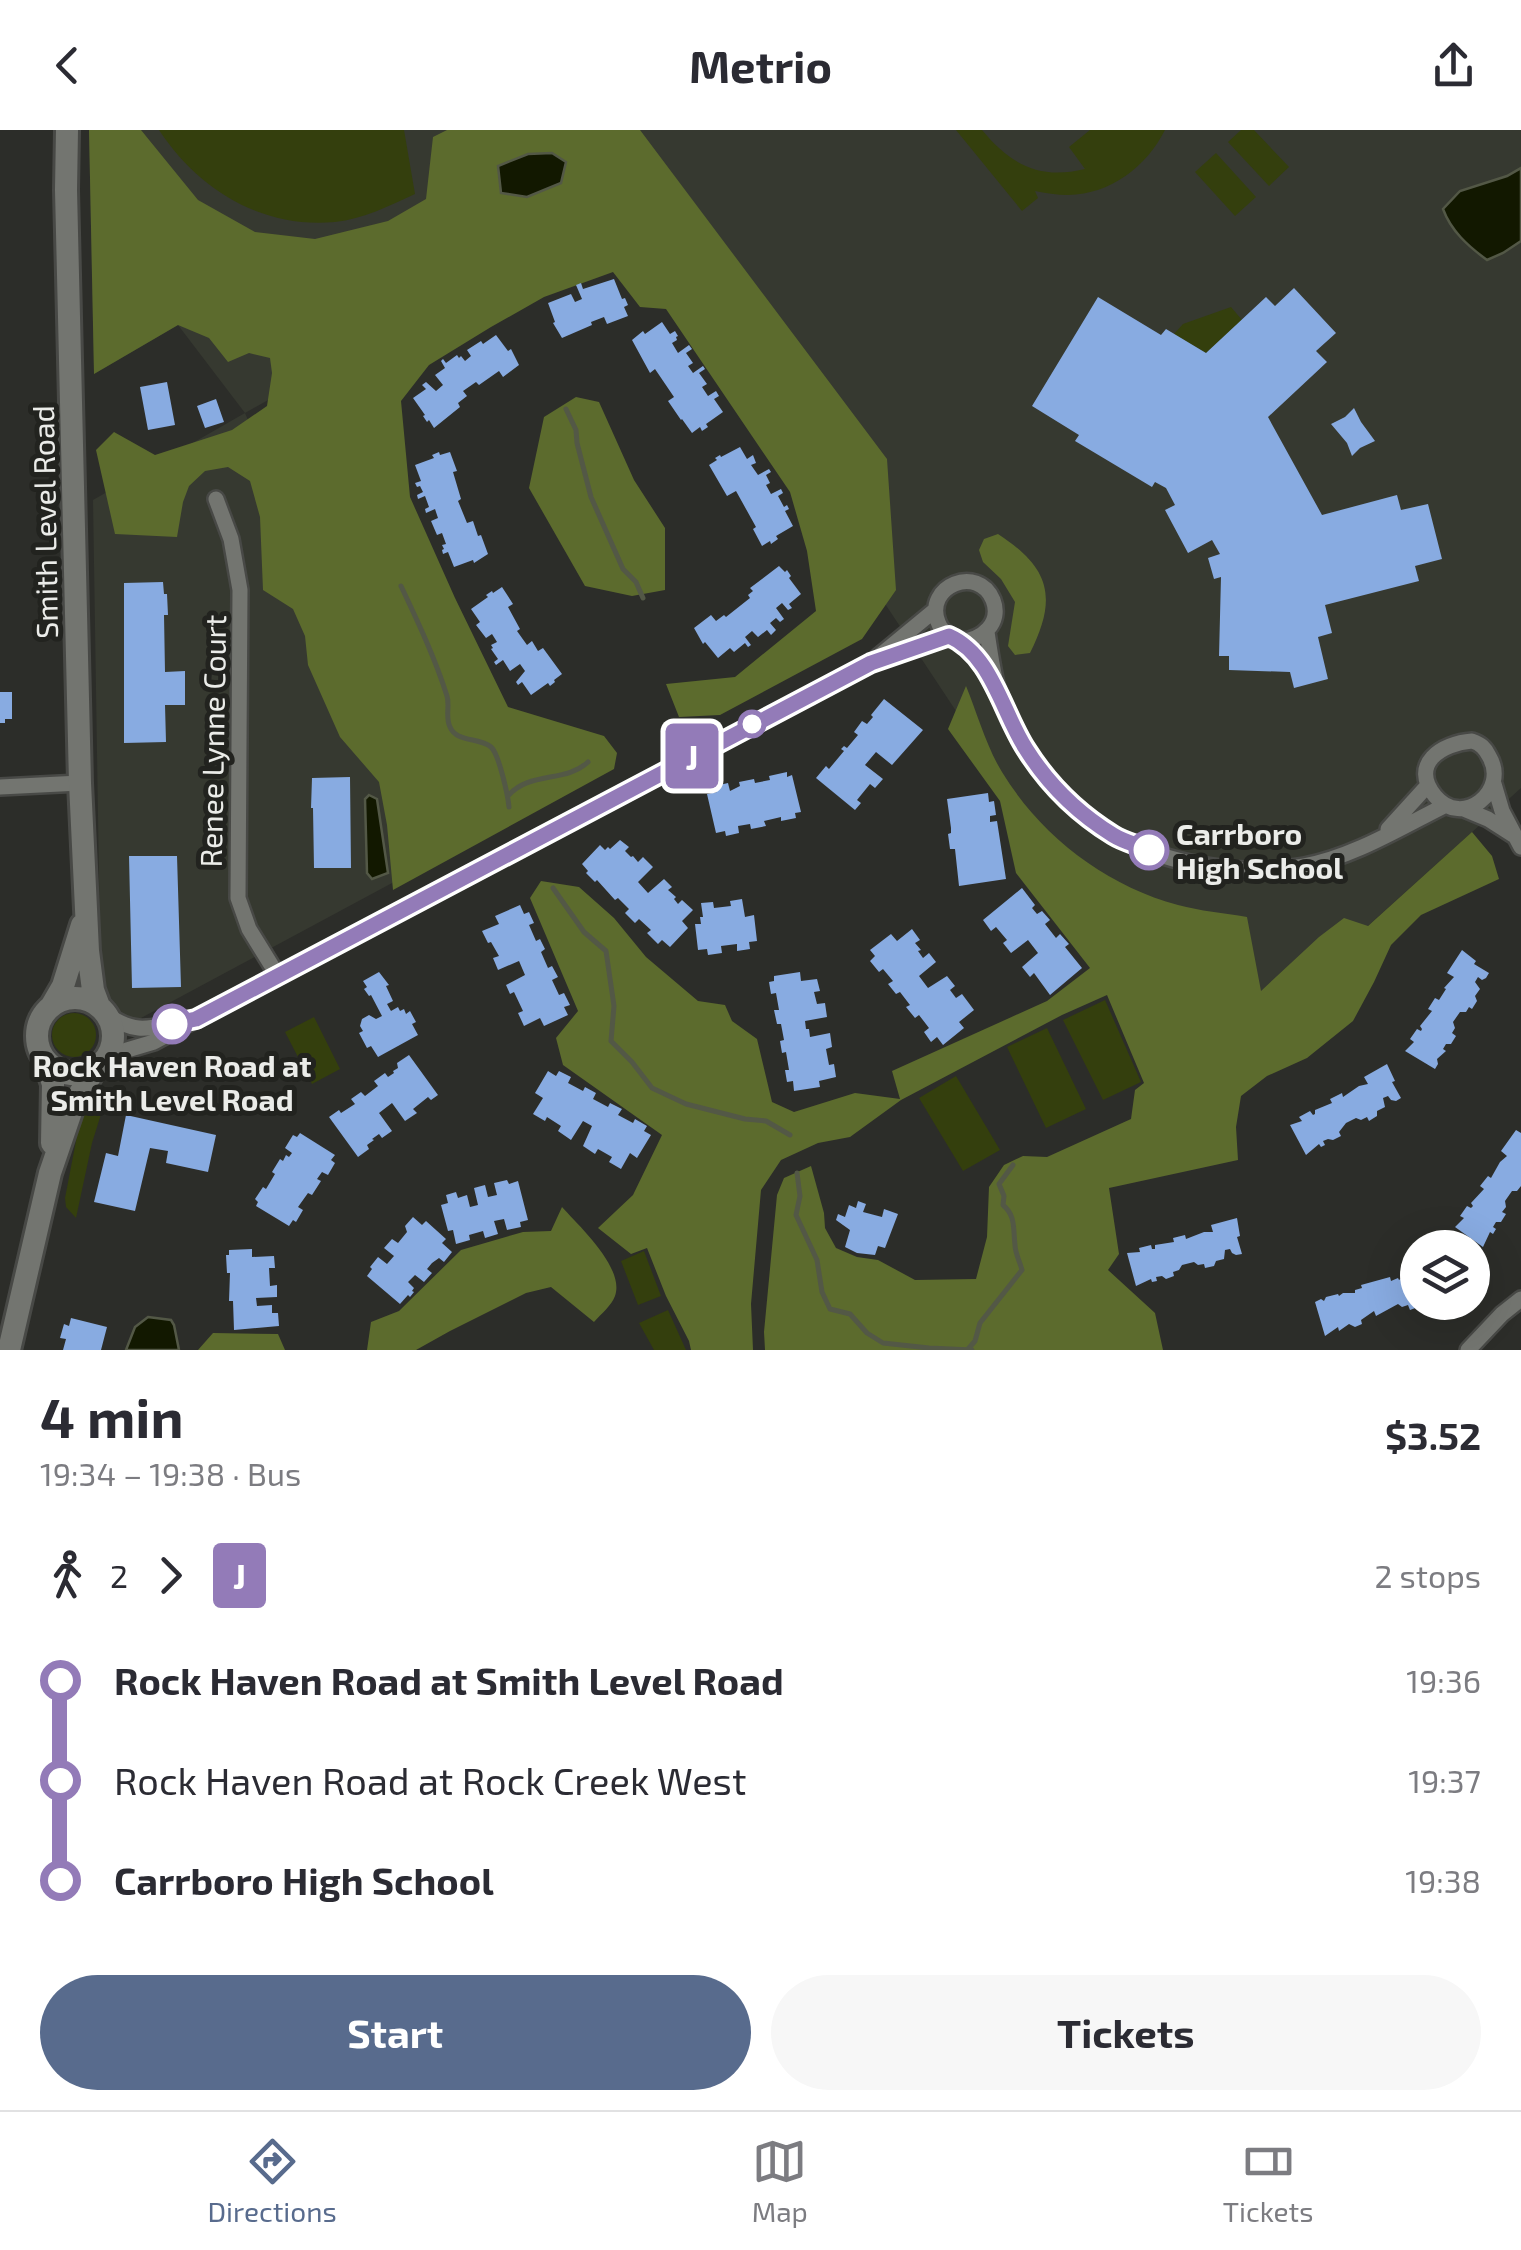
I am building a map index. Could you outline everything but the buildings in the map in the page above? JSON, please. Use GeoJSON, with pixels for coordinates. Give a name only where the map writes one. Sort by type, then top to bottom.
{"type":"FeatureCollection","features":[{"type":"Feature","properties":{"kind":"main road","name":"Smith Level Road"},"geometry":{"type":"LineString","coordinates":[[67,130],[80,783],[90,971],[103,1010]]}},
{"type":"Feature","properties":{"kind":"main road","name":"Smith Level Road"},"geometry":{"type":"LineString","coordinates":[[52,1005],[64,986],[87,912]]}},
{"type":"Feature","properties":{"kind":"main road"},"geometry":{"type":"LineString","coordinates":[[9,1350],[50,1174],[74,1103],[111,1051],[114,1038],[103,1010],[88,1000],[76,998],[52,1005],[43,1014],[36,1039],[46,1062],[68,1074],[81,1074],[99,1066]]}},
{"type":"Feature","properties":{"kind":"main road"},"geometry":{"type":"LineString","coordinates":[[46,1062],[54,1107],[50,1174]]}},
{"type":"Feature","properties":{"kind":"street","name":"Renee Lynne Court"},"geometry":{"type":"LineString","coordinates":[[216,499],[232,539],[240,590],[238,898],[249,929],[278,976]]}},
{"type":"Feature","properties":{"kind":"street"},"geometry":{"type":"LineString","coordinates":[[99,1066],[127,1050],[154,1042],[871,663],[955,638],[979,637],[987,632],[995,605],[992,596],[968,581],[950,585],[938,598],[935,610],[942,630],[955,638],[978,661],[1026,750],[1064,798],[1116,837],[1184,863],[1266,871],[1307,866],[1332,858],[1378,840],[1444,806],[1488,819],[1519,842]]}},
{"type":"Feature","properties":{"kind":"street"},"geometry":{"type":"LineString","coordinates":[[871,663],[935,610]]}},
{"type":"Feature","properties":{"kind":"street"},"geometry":{"type":"LineString","coordinates":[[987,632],[998,692]]}},
{"type":"Feature","properties":{"kind":"street"},"geometry":{"type":"LineString","coordinates":[[1444,806],[1428,784],[1427,773],[1435,752],[1454,744],[1479,742],[1492,761],[1502,811],[1519,842]]}},
{"type":"Feature","properties":{"kind":"street"},"geometry":{"type":"LineString","coordinates":[[0,787],[80,783]]}},
{"type":"Feature","properties":{"kind":"street"},"geometry":{"type":"LineString","coordinates":[[1378,840],[1428,784]]}},
{"type":"Feature","properties":{"kind":"street"},"geometry":{"type":"LineString","coordinates":[[1464,809],[1482,801],[1494,784]]}},
{"type":"Feature","properties":{"kind":"street"},"geometry":{"type":"LineString","coordinates":[[103,1010],[124,1027],[138,1029],[196,1019]]}},
{"type":"Feature","properties":{"kind":"street"},"geometry":{"type":"LineString","coordinates":[[1468,1350],[1521,1299]]}},
{"type":"Feature","properties":{"kind":"shaded area","name":"Carrboro High School"},"geometry":{"type":"Polygon","coordinates":[[[89,130],[1521,130],[1521,788],[1199,1078],[619,202],[245,413],[178,325],[94,374],[89,130]]]}},
{"type":"Feature","properties":{"kind":"shaded area"},"geometry":{"type":"Polygon","coordinates":[[[552,153],[566,162],[561,183],[527,197],[501,193],[498,166],[528,154],[552,153]]]}},
{"type":"Feature","properties":{"kind":"shaded area"},"geometry":{"type":"Polygon","coordinates":[[[1521,168],[1521,241],[1487,260],[1461,238],[1443,209],[1460,191],[1521,168]]]}},
{"type":"Feature","properties":{"kind":"shaded area"},"geometry":{"type":"Polygon","coordinates":[[[245,413],[433,861],[128,1025],[101,1006],[93,500],[245,413]]]}},
{"type":"Feature","properties":{"kind":"shaded area"},"geometry":{"type":"Polygon","coordinates":[[[369,795],[377,799],[388,873],[372,879],[367,873],[365,799],[369,795]]]}},
{"type":"Feature","properties":{"kind":"shaded area"},"geometry":{"type":"Polygon","coordinates":[[[148,1317],[171,1320],[179,1350],[126,1350],[135,1327],[148,1317]]]}},
{"type":"Feature","properties":{"kind":"green space"},"geometry":{"type":"Polygon","coordinates":[[[89,130],[141,130],[198,200],[255,232],[315,239],[388,221],[426,199],[433,137],[447,130],[640,130],[887,459],[896,590],[862,639],[720,715],[679,717],[666,684],[735,677],[816,611],[807,551],[790,492],[666,309],[640,307],[613,272],[544,297],[491,327],[429,365],[401,401],[410,497],[508,707],[604,736],[617,753],[614,769],[393,890],[379,782],[340,737],[308,665],[305,636],[293,609],[263,590],[260,517],[250,481],[228,467],[205,471],[189,486],[177,537],[115,534],[96,450],[114,432],[155,455],[232,430],[267,406],[272,373],[270,358],[249,353],[228,362],[209,338],[178,325],[94,374],[89,130]]]}},
{"type":"Feature","properties":{"kind":"green space"},"geometry":{"type":"Polygon","coordinates":[[[159,130],[404,130],[415,194],[376,211],[335,222],[282,219],[257,212],[212,187],[159,130]]]}},
{"type":"Feature","properties":{"kind":"green space"},"geometry":{"type":"Polygon","coordinates":[[[956,130],[982,130],[1015,161],[1028,167],[1069,172],[1085,169],[1069,147],[1090,130],[1165,130],[1148,156],[1113,184],[1068,195],[1035,191],[1038,198],[1022,211],[956,130]]]}},
{"type":"Feature","properties":{"kind":"green space"},"geometry":{"type":"Polygon","coordinates":[[[1241,130],[1254,130],[1289,167],[1269,186],[1228,142],[1241,130]]]}},
{"type":"Feature","properties":{"kind":"green space"},"geometry":{"type":"Polygon","coordinates":[[[1216,153],[1256,197],[1235,216],[1195,172],[1216,153]]]}},
{"type":"Feature","properties":{"kind":"green space"},"geometry":{"type":"Polygon","coordinates":[[[1231,307],[1242,320],[1206,353],[1174,334],[1183,324],[1231,307]]]}},
{"type":"Feature","properties":{"kind":"green space"},"geometry":{"type":"Polygon","coordinates":[[[576,397],[599,402],[634,480],[665,528],[665,590],[632,596],[585,586],[529,488],[544,417],[576,397]]]}},
{"type":"Feature","properties":{"kind":"green space"},"geometry":{"type":"Polygon","coordinates":[[[998,534],[1029,559],[1044,585],[1044,616],[1030,653],[1015,655],[1008,646],[1015,602],[1001,579],[983,562],[979,550],[984,539],[998,534]]]}},
{"type":"Feature","properties":{"kind":"green space"},"geometry":{"type":"Polygon","coordinates":[[[966,686],[1002,772],[1036,817],[1077,855],[1151,896],[1186,907],[1247,917],[1261,991],[1344,918],[1368,926],[1472,832],[1492,856],[1499,879],[1421,915],[1391,945],[1353,1021],[1307,1058],[1267,1076],[1241,1096],[1236,1127],[1238,1160],[1109,1188],[1119,1254],[1108,1270],[1155,1313],[1163,1350],[765,1350],[777,1195],[784,1178],[811,1166],[825,1228],[836,1248],[878,1260],[915,1280],[976,1279],[987,1237],[989,1187],[1004,1165],[1023,1156],[1047,1157],[1131,1119],[1135,1090],[1144,1083],[1107,995],[901,1100],[850,1137],[818,1143],[781,1160],[761,1190],[751,1304],[753,1350],[691,1350],[647,1248],[631,1254],[598,1228],[633,1195],[662,1135],[563,1065],[556,1038],[578,1011],[530,898],[541,881],[579,887],[614,918],[646,957],[698,1001],[725,1005],[732,1021],[757,1039],[772,1102],[794,1112],[855,1093],[900,1099],[892,1071],[1047,1001],[1090,968],[1016,873],[1000,801],[948,729],[966,686]]]}},
{"type":"Feature","properties":{"kind":"green space"},"geometry":{"type":"Polygon","coordinates":[[[1105,1000],[1141,1082],[1103,1100],[1063,1020],[1105,1000]]]}},
{"type":"Feature","properties":{"kind":"green space"},"geometry":{"type":"Polygon","coordinates":[[[74,1013],[89,1020],[96,1035],[89,1050],[74,1057],[59,1050],[52,1035],[59,1020],[74,1013]]]}},
{"type":"Feature","properties":{"kind":"green space"},"geometry":{"type":"Polygon","coordinates":[[[314,1017],[340,1069],[312,1084],[285,1032],[314,1017]]]}},
{"type":"Feature","properties":{"kind":"green space"},"geometry":{"type":"Polygon","coordinates":[[[1047,1028],[1086,1109],[1046,1128],[1007,1047],[1047,1028]]]}},
{"type":"Feature","properties":{"kind":"green space"},"geometry":{"type":"Polygon","coordinates":[[[956,1076],[1000,1150],[963,1171],[919,1098],[956,1076]]]}},
{"type":"Feature","properties":{"kind":"green space"},"geometry":{"type":"Polygon","coordinates":[[[90,1107],[102,1111],[76,1218],[66,1207],[65,1198],[82,1110],[90,1107]]]}},
{"type":"Feature","properties":{"kind":"green space"},"geometry":{"type":"Polygon","coordinates":[[[562,1207],[599,1248],[613,1273],[615,1296],[594,1322],[551,1287],[526,1293],[416,1350],[367,1350],[371,1322],[399,1311],[461,1250],[523,1232],[551,1231],[562,1207]]]}},
{"type":"Feature","properties":{"kind":"green space"},"geometry":{"type":"Polygon","coordinates":[[[644,1251],[661,1296],[638,1305],[621,1261],[644,1251]]]}},
{"type":"Feature","properties":{"kind":"green space"},"geometry":{"type":"Polygon","coordinates":[[[668,1310],[686,1350],[654,1350],[639,1323],[668,1310]]]}},
{"type":"Feature","properties":{"kind":"green space"},"geometry":{"type":"Polygon","coordinates":[[[213,1333],[278,1334],[285,1350],[198,1350],[213,1333]]]}},
{"type":"Feature","properties":{"kind":"waterway"},"geometry":{"type":"LineString","coordinates":[[566,409],[576,430],[591,497],[623,569],[636,582],[643,598]]}},
{"type":"Feature","properties":{"kind":"waterway"},"geometry":{"type":"LineString","coordinates":[[401,586],[442,682],[450,727],[463,738],[481,742],[494,751],[509,807]]}},
{"type":"Feature","properties":{"kind":"waterway"},"geometry":{"type":"LineString","coordinates":[[508,796],[526,783],[569,773],[588,762]]}},
{"type":"Feature","properties":{"kind":"waterway"},"geometry":{"type":"LineString","coordinates":[[553,888],[584,932],[606,951],[614,1006],[611,1041],[652,1088],[686,1104],[766,1121],[790,1135]]}},
{"type":"Feature","properties":{"kind":"waterway"},"geometry":{"type":"LineString","coordinates":[[969,1348],[980,1323],[1022,1270],[1012,1218],[1003,1205],[999,1184],[1013,1165]]}},
{"type":"Feature","properties":{"kind":"waterway"},"geometry":{"type":"LineString","coordinates":[[797,1173],[800,1196],[796,1215],[817,1260],[822,1292],[830,1309],[850,1314],[867,1333],[883,1343],[972,1350]]}},
{"type":"Feature","properties":{"kind":"bus line","name":"J"},"geometry":{"type":"LineString","coordinates":[[172,1024],[196,1019],[871,663],[949,636],[961,640],[978,661],[1026,750],[1064,798],[1116,837],[1149,850]]}},
{"type":"Feature","properties":{"kind":"place","name":"Carrboro High School"},"geometry":{"type":"Point","coordinates":[1149,850]}},
{"type":"Feature","properties":{"kind":"place","name":"Rock Haven Road at Smith Level Road"},"geometry":{"type":"Point","coordinates":[172,1024]}}]}
